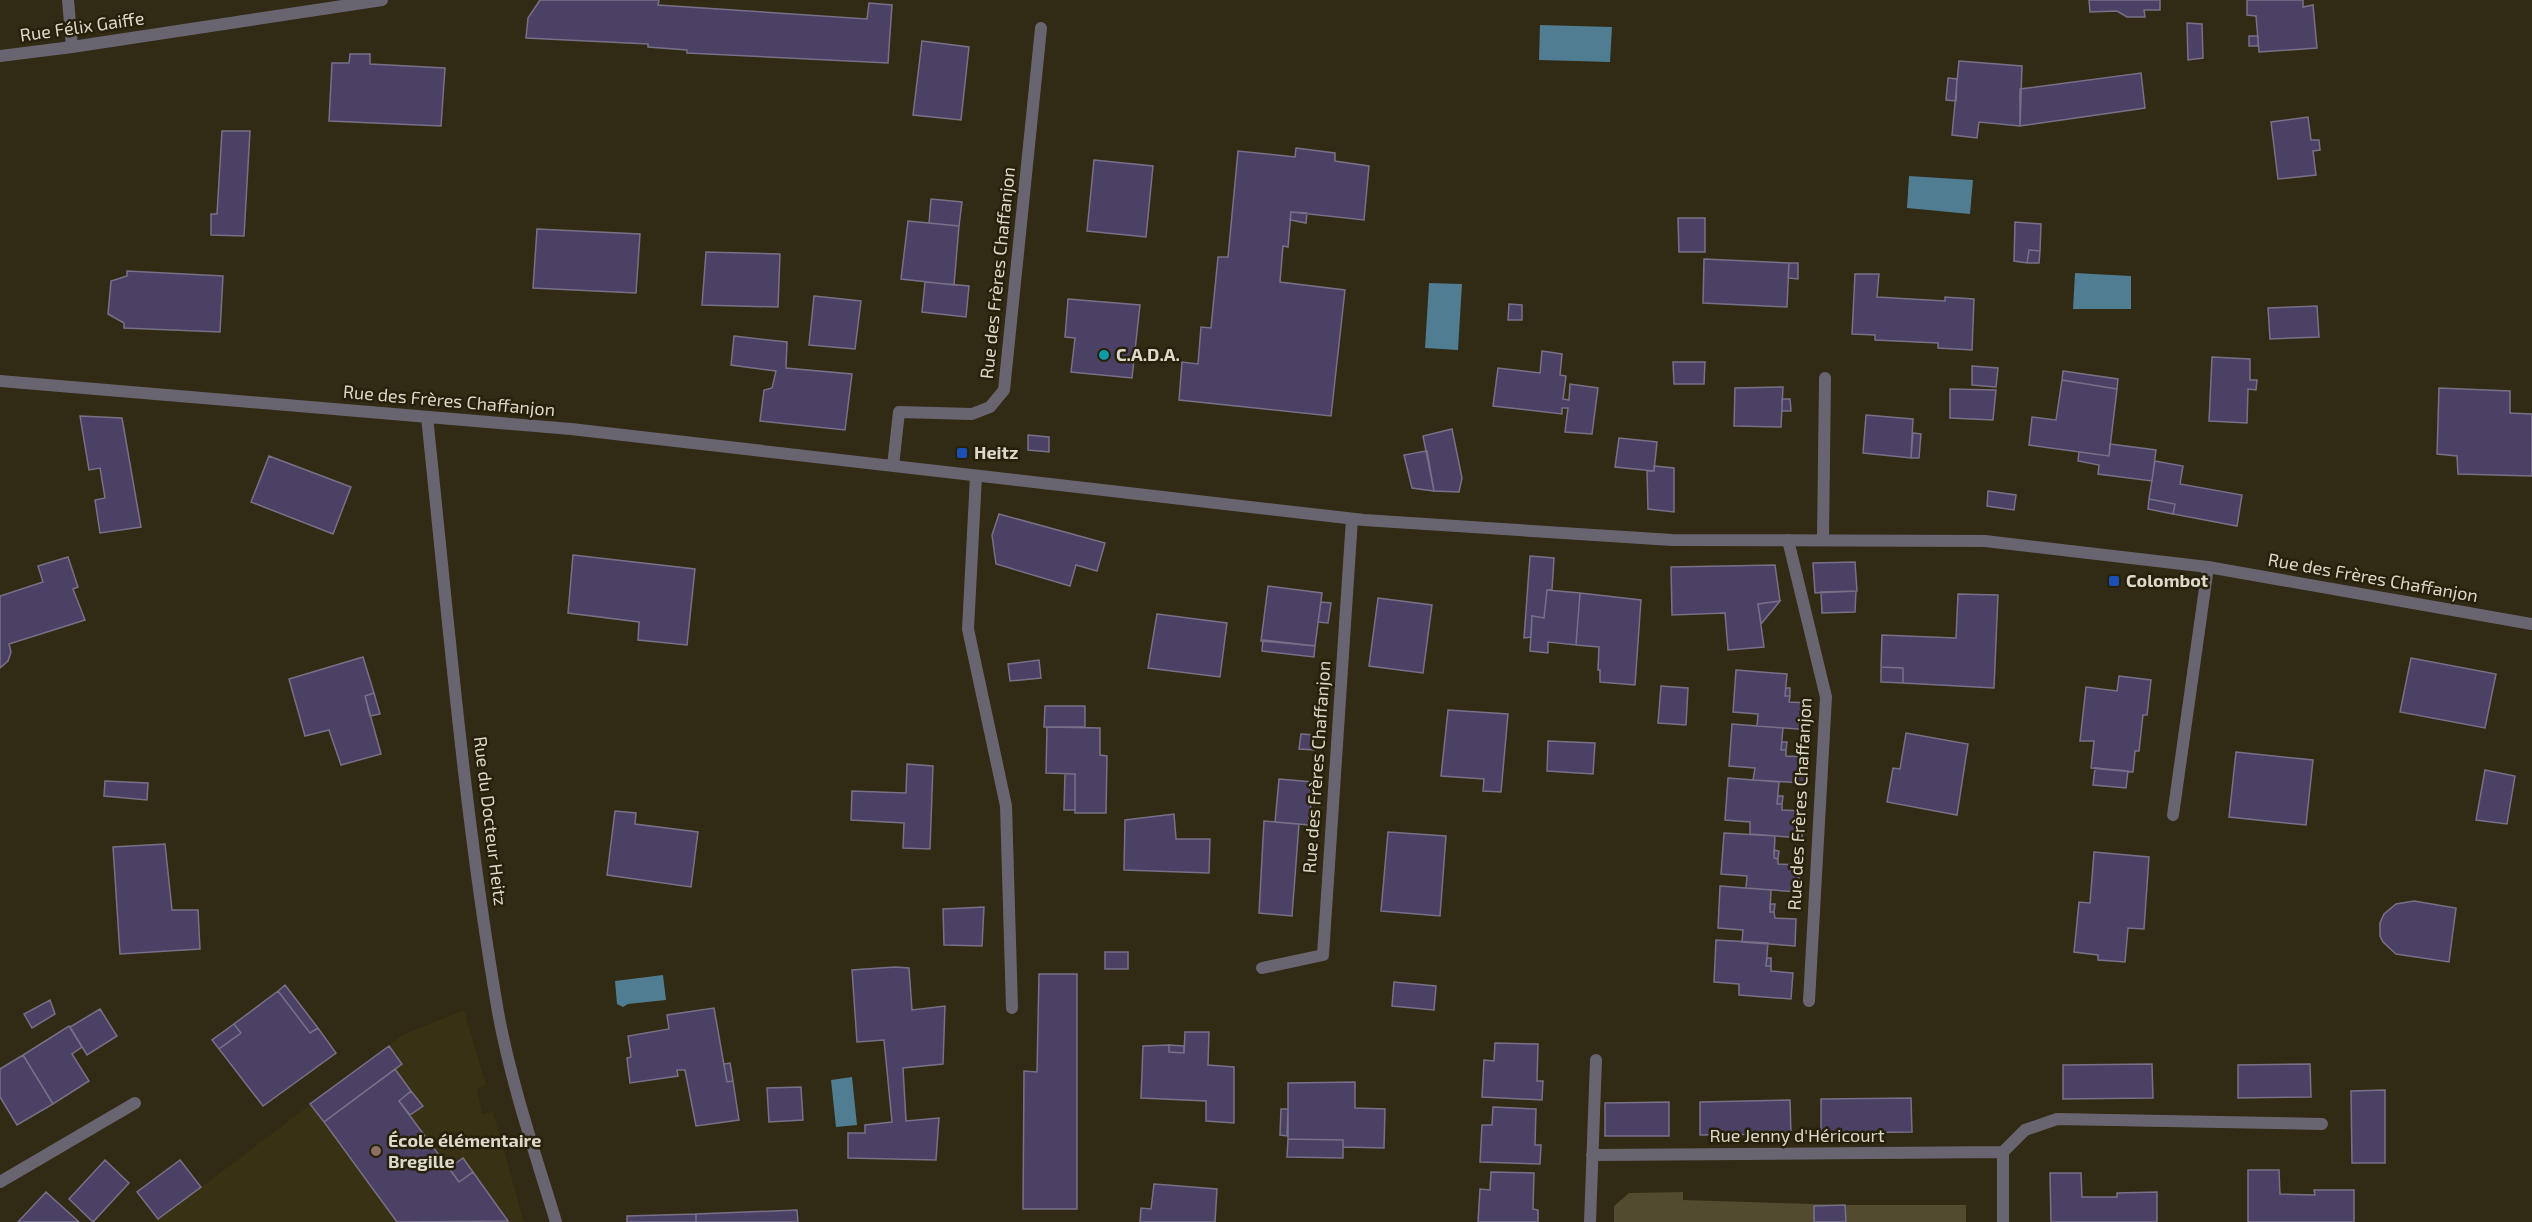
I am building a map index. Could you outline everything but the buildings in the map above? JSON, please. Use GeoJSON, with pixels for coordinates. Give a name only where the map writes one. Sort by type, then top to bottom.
{"type":"FeatureCollection","features":[{"type":"Feature","properties":{"kind":"street"},"geometry":{"type":"LineString","coordinates":[[68,0],[72,47]]}},
{"type":"Feature","properties":{"kind":"street","name":"Rue Félix Gaiffe"},"geometry":{"type":"LineString","coordinates":[[0,56],[382,0]]}},
{"type":"Feature","properties":{"kind":"street","name":"Rue des Frères Chaffanjon"},"geometry":{"type":"LineString","coordinates":[[893,466],[899,412],[972,414],[990,407],[1004,390],[1041,28]]}},
{"type":"Feature","properties":{"kind":"street"},"geometry":{"type":"LineString","coordinates":[[1823,540],[1825,378]]}},
{"type":"Feature","properties":{"kind":"street","name":"Rue des Frères Chaffanjon"},"geometry":{"type":"LineString","coordinates":[[0,381],[571,429],[1352,519],[1672,540],[1985,541],[2208,567],[2532,624]]}},
{"type":"Feature","properties":{"kind":"street","name":"Rue du Docteur Heitz"},"geometry":{"type":"LineString","coordinates":[[427,417],[471,830],[498,1013],[516,1092],[556,1222]]}},
{"type":"Feature","properties":{"kind":"street"},"geometry":{"type":"LineString","coordinates":[[975,476],[968,628],[1006,806],[1011,1008]]}},
{"type":"Feature","properties":{"kind":"street","name":"Rue des Frères Chaffanjon"},"geometry":{"type":"LineString","coordinates":[[1262,968],[1323,955],[1352,519]]}},
{"type":"Feature","properties":{"kind":"street","name":"Rue des Frères Chaffanjon"},"geometry":{"type":"LineString","coordinates":[[1788,540],[1826,697],[1809,1001]]}},
{"type":"Feature","properties":{"kind":"street"},"geometry":{"type":"LineString","coordinates":[[2173,815],[2208,567]]}},
{"type":"Feature","properties":{"kind":"street"},"geometry":{"type":"LineString","coordinates":[[1590,1222],[1596,1060]]}},
{"type":"Feature","properties":{"kind":"street"},"geometry":{"type":"LineString","coordinates":[[0,1182],[135,1103]]}},
{"type":"Feature","properties":{"kind":"street"},"geometry":{"type":"LineString","coordinates":[[2004,1222],[2003,1152],[2025,1130],[2057,1119],[2322,1124]]}},
{"type":"Feature","properties":{"kind":"street","name":"Rue Jenny d'Héricourt"},"geometry":{"type":"LineString","coordinates":[[1592,1155],[2003,1152]]}},
{"type":"Feature","properties":{"kind":"shaded area","name":"École élémentaire Bregille"},"geometry":{"type":"Polygon","coordinates":[[[464,1010],[486,1085],[477,1089],[482,1114],[493,1112],[524,1222],[155,1222],[404,1034],[464,1010]]]}},
{"type":"Feature","properties":{"kind":"shaded area"},"geometry":{"type":"Polygon","coordinates":[[[1683,1192],[1683,1200],[1845,1205],[1966,1205],[1966,1222],[1614,1222],[1614,1206],[1629,1193],[1683,1192]]]}},
{"type":"Feature","properties":{"kind":"water"},"geometry":{"type":"Polygon","coordinates":[[[1540,25],[1612,27],[1610,62],[1539,60],[1540,25]]]}},
{"type":"Feature","properties":{"kind":"water"},"geometry":{"type":"Polygon","coordinates":[[[1909,176],[1973,180],[1970,214],[1907,208],[1909,176]]]}},
{"type":"Feature","properties":{"kind":"water"},"geometry":{"type":"Polygon","coordinates":[[[2075,273],[2131,276],[2131,309],[2073,309],[2075,273]]]}},
{"type":"Feature","properties":{"kind":"water"},"geometry":{"type":"Polygon","coordinates":[[[1429,283],[1462,284],[1458,350],[1425,348],[1429,283]]]}},
{"type":"Feature","properties":{"kind":"water"},"geometry":{"type":"Polygon","coordinates":[[[663,975],[666,1000],[628,1004],[623,1007],[617,1004],[615,981],[663,975]]]}},
{"type":"Feature","properties":{"kind":"water"},"geometry":{"type":"Polygon","coordinates":[[[852,1077],[857,1125],[836,1127],[831,1080],[852,1077]]]}},
{"type":"Feature","properties":{"kind":"place","name":"C.A.D.A."},"geometry":{"type":"Point","coordinates":[1104,355]}},
{"type":"Feature","properties":{"kind":"place","name":"Heitz"},"geometry":{"type":"Point","coordinates":[962,453]}},
{"type":"Feature","properties":{"kind":"place","name":"Colombot"},"geometry":{"type":"Point","coordinates":[2114,581]}},
{"type":"Feature","properties":{"kind":"place","name":"École élémentaire Bregille"},"geometry":{"type":"Point","coordinates":[376,1151]}}]}
